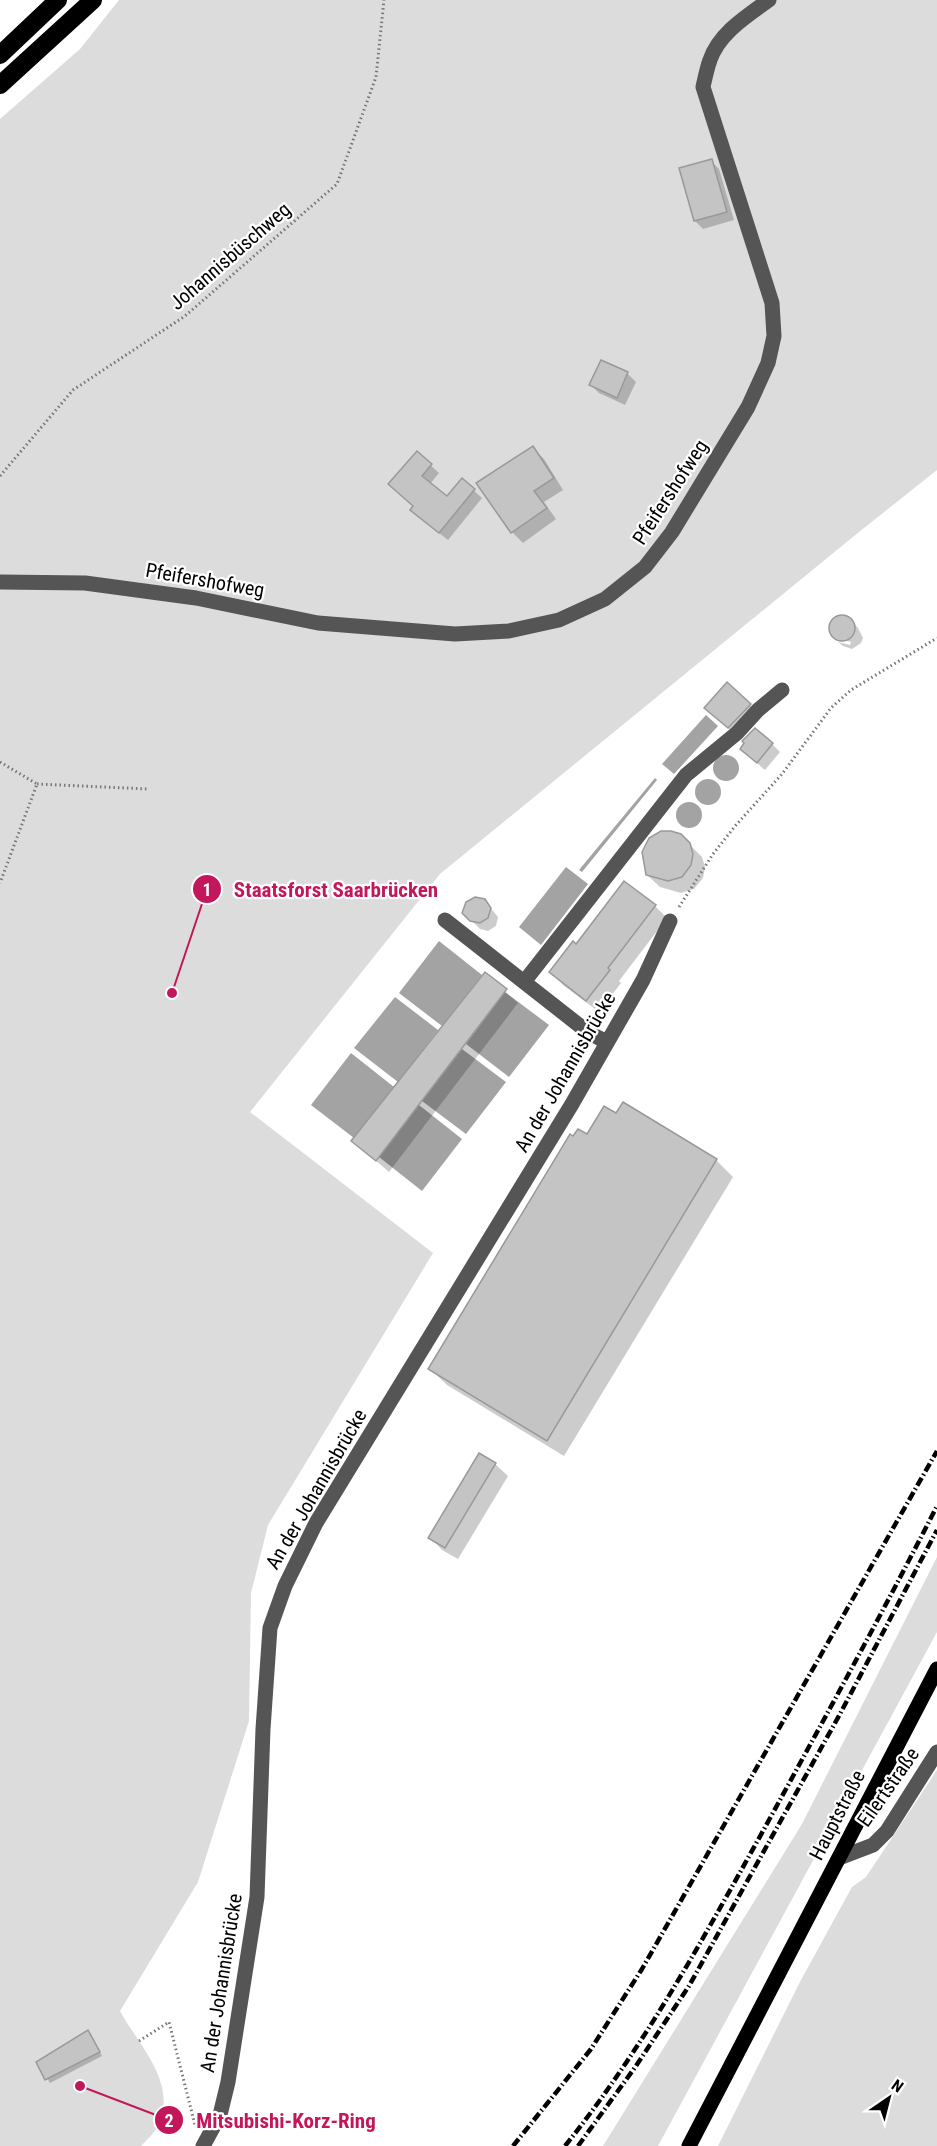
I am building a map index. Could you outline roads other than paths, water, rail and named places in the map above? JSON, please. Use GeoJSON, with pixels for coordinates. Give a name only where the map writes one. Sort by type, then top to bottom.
{"type":"FeatureCollection","features":[{"type":"Feature","properties":{"kind":"highway"},"geometry":{"type":"LineString","coordinates":[[0,55],[58,0]]}},
{"type":"Feature","properties":{"kind":"highway"},"geometry":{"type":"LineString","coordinates":[[0,85],[93,0]]}},
{"type":"Feature","properties":{"kind":"main road","name":"Hauptstraße"},"geometry":{"type":"LineString","coordinates":[[689,2146],[937,1669]]}},
{"type":"Feature","properties":{"kind":"street","name":"Pfeifershofweg"},"geometry":{"type":"LineString","coordinates":[[0,582],[85,583],[196,598],[318,623],[455,634],[509,631],[560,620],[605,599],[645,567],[672,531],[748,407],[768,363],[774,336],[772,303],[703,87],[710,58],[722,39],[739,22],[769,0]]}},
{"type":"Feature","properties":{"kind":"street"},"geometry":{"type":"LineString","coordinates":[[686,775],[737,733],[758,710],[782,690]]}},
{"type":"Feature","properties":{"kind":"street"},"geometry":{"type":"LineString","coordinates":[[524,982],[686,775],[724,732]]}},
{"type":"Feature","properties":{"kind":"street"},"geometry":{"type":"LineString","coordinates":[[445,920],[589,1033],[607,1042]]}},
{"type":"Feature","properties":{"kind":"street","name":"An der Johannisbrücke"},"geometry":{"type":"LineString","coordinates":[[203,2146],[220,2115],[228,2082],[257,1897],[263,1730],[270,1628],[285,1586],[316,1523],[572,1104],[643,980],[670,921]]}},
{"type":"Feature","properties":{"kind":"street","name":"Eilertstraße"},"geometry":{"type":"LineString","coordinates":[[839,1858],[873,1845],[887,1831],[937,1752]]}},
{"type":"Feature","properties":{"kind":"railway"},"geometry":{"type":"LineString","coordinates":[[513,2146],[591,2049],[642,1969],[937,1451]]}},
{"type":"Feature","properties":{"kind":"railway"},"geometry":{"type":"LineString","coordinates":[[565,2146],[620,2071],[695,1953],[829,1710],[937,1506]]}},
{"type":"Feature","properties":{"kind":"railway"},"geometry":{"type":"LineString","coordinates":[[578,2146],[636,2066],[689,1986],[840,1714],[937,1530]]}},
{"type":"Feature","properties":{"kind":"place","name":"Staatsforst Saarbrücken"},"geometry":{"type":"Point","coordinates":[172,993]}},
{"type":"Feature","properties":{"kind":"place","name":"Mitsubishi-Korz-Ring"},"geometry":{"type":"Point","coordinates":[80,2086]}}]}
